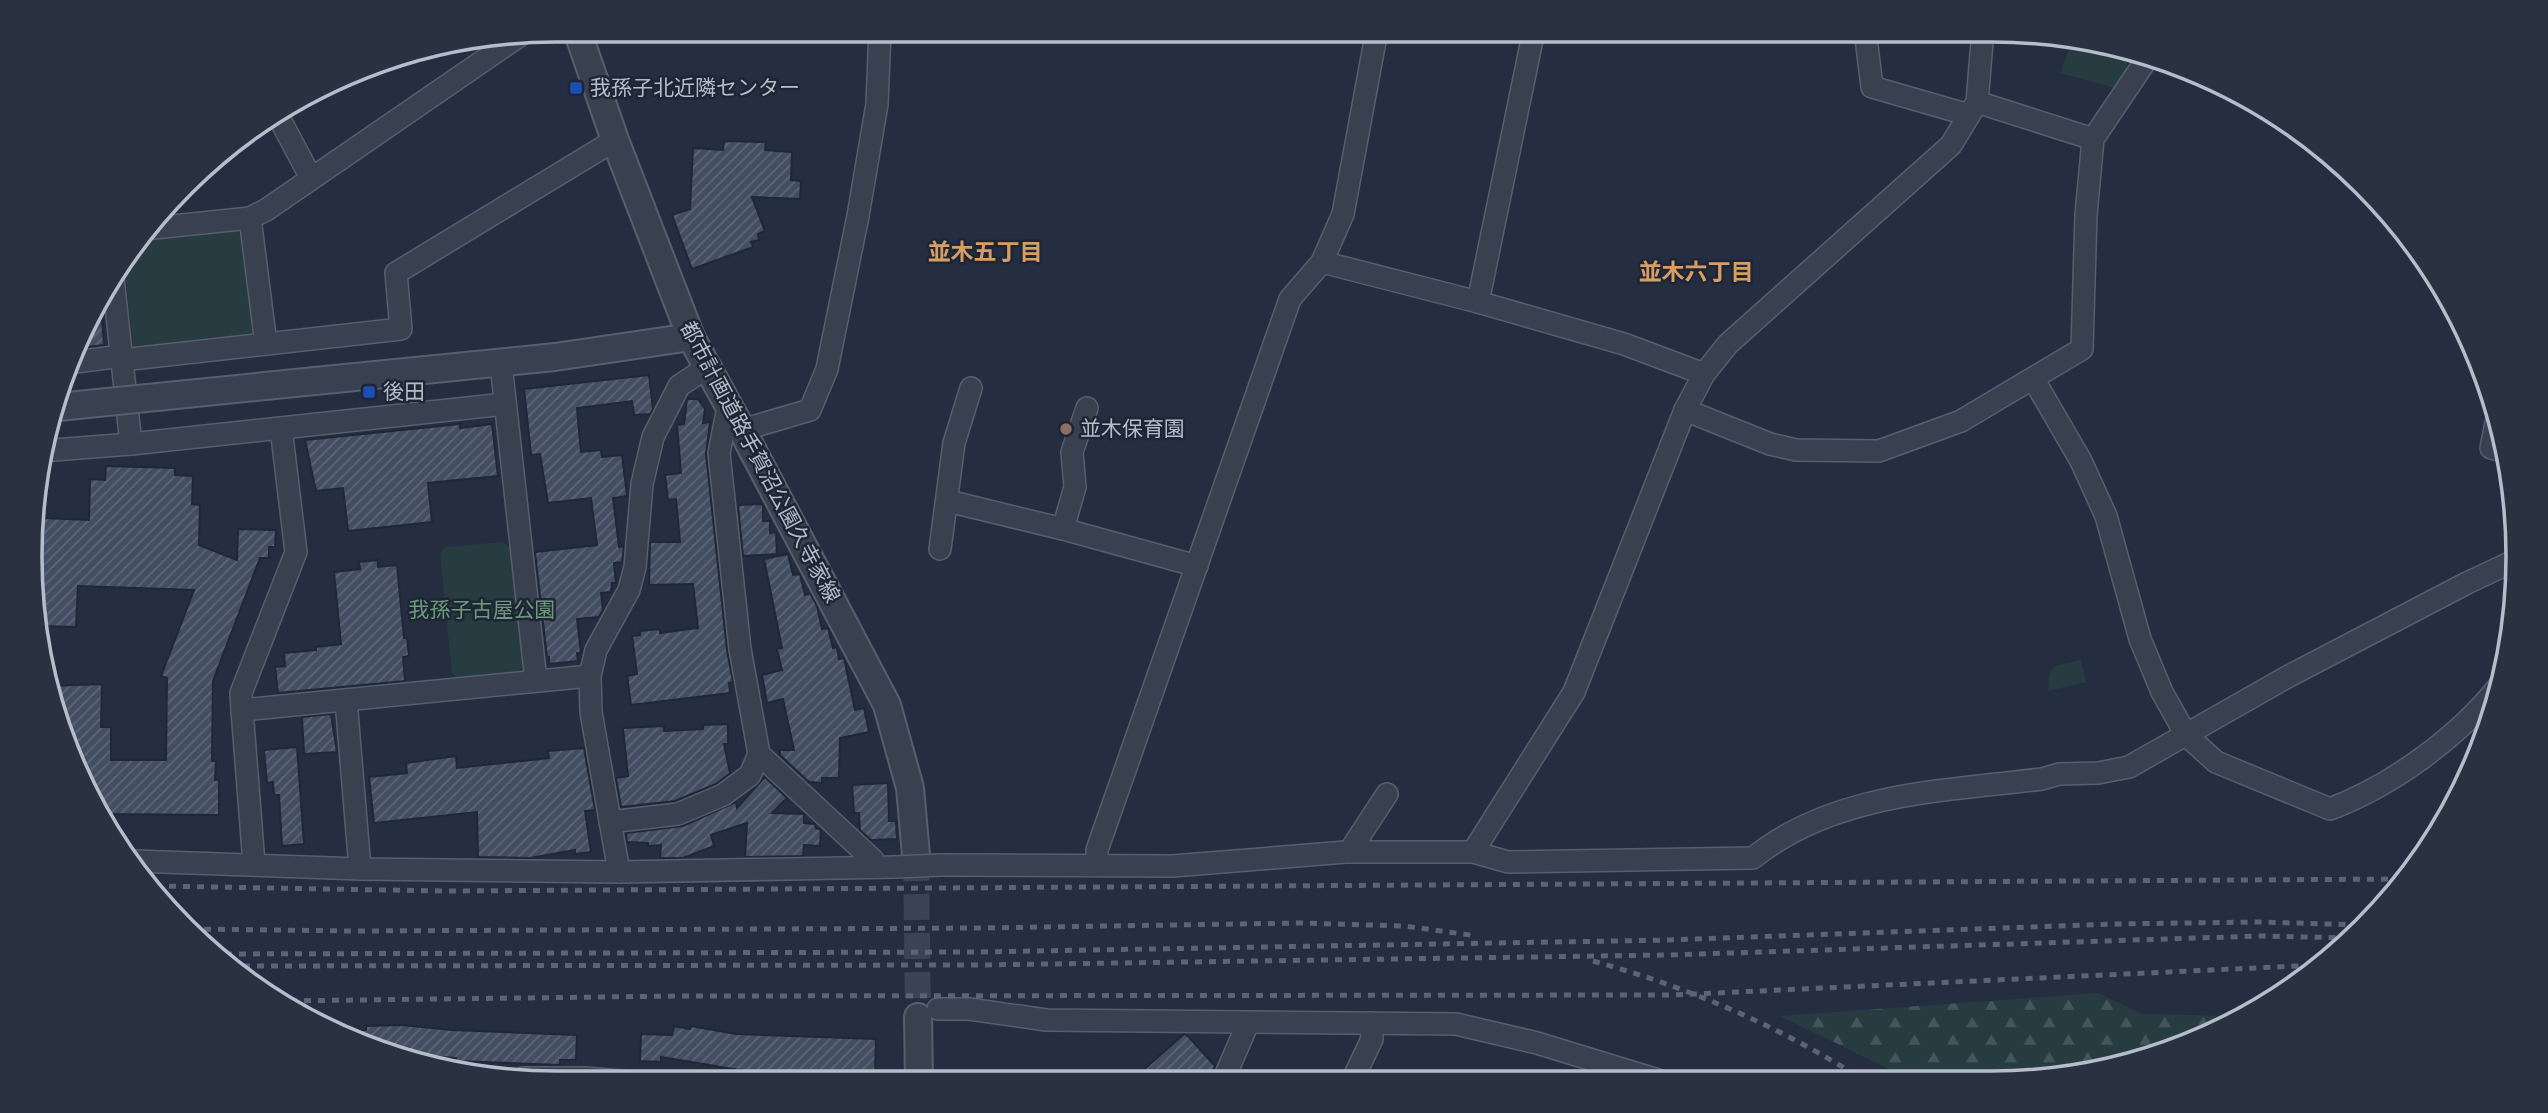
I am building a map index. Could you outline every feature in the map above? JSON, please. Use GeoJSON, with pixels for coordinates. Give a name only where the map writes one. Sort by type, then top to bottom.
{"type":"FeatureCollection","features":[{"type":"Feature","properties":{"kind":"street","name":"都市計画道路手賀沼公園久寺家線"},"geometry":{"type":"LineString","coordinates":[[581,42],[615,140],[691,337],[887,705],[910,788],[905,861]]}},
{"type":"Feature","properties":{"kind":"street"},"geometry":{"type":"LineString","coordinates":[[742,430],[810,410],[827,369],[877,104],[880,42]]}},
{"type":"Feature","properties":{"kind":"street"},"geometry":{"type":"LineString","coordinates":[[1097,865],[1097,850],[1290,299],[1322,262],[1343,214],[1375,42]]}},
{"type":"Feature","properties":{"kind":"street"},"geometry":{"type":"LineString","coordinates":[[1478,302],[1532,42]]}},
{"type":"Feature","properties":{"kind":"street"},"geometry":{"type":"LineString","coordinates":[[1866,42],[1872,86],[1973,108],[2092,139]]}},
{"type":"Feature","properties":{"kind":"street"},"geometry":{"type":"LineString","coordinates":[[1473,852],[1538,753],[1574,692],[1685,410],[1704,374],[1728,344],[1951,145],[1973,108],[1981,42]]}},
{"type":"Feature","properties":{"kind":"street"},"geometry":{"type":"LineString","coordinates":[[161,227],[250,218],[267,210],[507,44]]}},
{"type":"Feature","properties":{"kind":"street"},"geometry":{"type":"LineString","coordinates":[[1685,410],[1770,444],[1796,450],[1879,450],[1961,421],[2082,349],[2085,215],[2092,139],[2143,65]]}},
{"type":"Feature","properties":{"kind":"street"},"geometry":{"type":"LineString","coordinates":[[281,122],[311,178]]}},
{"type":"Feature","properties":{"kind":"street"},"geometry":{"type":"LineString","coordinates":[[80,362],[401,330],[396,273],[615,140]]}},
{"type":"Feature","properties":{"kind":"street"},"geometry":{"type":"LineString","coordinates":[[250,218],[266,344]]}},
{"type":"Feature","properties":{"kind":"street"},"geometry":{"type":"LineString","coordinates":[[1322,262],[1478,302],[1624,344],[1704,374]]}},
{"type":"Feature","properties":{"kind":"street"},"geometry":{"type":"LineString","coordinates":[[115,293],[131,444]]}},
{"type":"Feature","properties":{"kind":"street"},"geometry":{"type":"LineString","coordinates":[[65,406],[501,364],[691,337]]}},
{"type":"Feature","properties":{"kind":"street"},"geometry":{"type":"LineString","coordinates":[[501,364],[536,681]]}},
{"type":"Feature","properties":{"kind":"street"},"geometry":{"type":"LineString","coordinates":[[619,872],[591,712],[590,676],[596,650],[629,590],[635,567],[642,484],[653,437],[679,386],[706,368]]}},
{"type":"Feature","properties":{"kind":"street"},"geometry":{"type":"LineString","coordinates":[[2034,380],[2081,461],[2106,516],[2140,639],[2162,692],[2186,735],[2216,762],[2330,809],[2358,798],[2410,767],[2484,705]]}},
{"type":"Feature","properties":{"kind":"street"},"geometry":{"type":"LineString","coordinates":[[940,549],[954,443],[971,388]]}},
{"type":"Feature","properties":{"kind":"street"},"geometry":{"type":"LineString","coordinates":[[53,451],[505,404]]}},
{"type":"Feature","properties":{"kind":"street"},"geometry":{"type":"LineString","coordinates":[[610,822],[678,814],[723,795],[750,775],[759,754],[740,649],[719,453],[728,407]]}},
{"type":"Feature","properties":{"kind":"street"},"geometry":{"type":"LineString","coordinates":[[1063,529],[1075,487],[1072,452],[1087,408]]}},
{"type":"Feature","properties":{"kind":"street"},"geometry":{"type":"LineString","coordinates":[[254,864],[241,694],[296,552],[281,428]]}},
{"type":"Feature","properties":{"kind":"street"},"geometry":{"type":"LineString","coordinates":[[948,501],[1197,566]]}},
{"type":"Feature","properties":{"kind":"street"},"geometry":{"type":"LineString","coordinates":[[142,861],[360,869],[619,872],[873,867],[905,861],[942,865],[1173,866],[1352,852],[1473,852],[1508,862],[1753,858],[1775,840],[1811,822],[1874,801],[2042,779],[2059,774],[2129,767],[2288,676],[2506,565]]}},
{"type":"Feature","properties":{"kind":"street"},"geometry":{"type":"LineString","coordinates":[[242,710],[590,676]]}},
{"type":"Feature","properties":{"kind":"street"},"geometry":{"type":"LineString","coordinates":[[346,700],[360,869]]}},
{"type":"Feature","properties":{"kind":"street"},"geometry":{"type":"LineString","coordinates":[[759,754],[873,860],[873,867]]}},
{"type":"Feature","properties":{"kind":"street"},"geometry":{"type":"LineString","coordinates":[[1352,852],[1353,846],[1387,794]]}},
{"type":"Feature","properties":{"kind":"street"},"geometry":{"type":"LineString","coordinates":[[920,1071],[928,1013],[969,1009],[1046,1020],[1456,1024],[1490,1031],[1627,1071]]}},
{"type":"Feature","properties":{"kind":"street"},"geometry":{"type":"LineString","coordinates":[[1227,1071],[1248,1023]]}},
{"type":"Feature","properties":{"kind":"street"},"geometry":{"type":"LineString","coordinates":[[1357,1071],[1372,1039],[1371,1023]]}},
{"type":"Feature","properties":{"kind":"green space"},"geometry":{"type":"Polygon","coordinates":[[[2070,48],[2126,60],[2128,68],[2116,88],[2060,73],[2070,48]]]}},
{"type":"Feature","properties":{"kind":"green space"},"geometry":{"type":"Polygon","coordinates":[[[236,231],[245,239],[255,340],[134,351],[125,277],[150,240],[236,231]]]}},
{"type":"Feature","properties":{"kind":"green space","name":"我孫子古屋公園"},"geometry":{"type":"Polygon","coordinates":[[[503,542],[513,551],[524,665],[516,674],[459,680],[452,673],[440,554],[445,547],[503,542]]]}},
{"type":"Feature","properties":{"kind":"green space"},"geometry":{"type":"Polygon","coordinates":[[[2081,660],[2086,682],[2048,691],[2049,675],[2055,666],[2081,660]]]}},
{"type":"Feature","properties":{"kind":"green space"},"geometry":{"type":"Polygon","coordinates":[[[2098,993],[2142,1014],[2223,1016],[2157,1044],[2092,1061],[2059,1067],[1992,1071],[1893,1071],[1780,1016],[2098,993]]]}},
{"type":"Feature","properties":{"kind":"building"},"geometry":{"type":"Polygon","coordinates":[[[724,141],[766,142],[765,150],[792,152],[791,180],[801,181],[800,199],[752,197],[765,231],[758,234],[759,240],[751,242],[753,247],[692,269],[672,215],[690,209],[693,148],[723,150],[724,141]]]}},
{"type":"Feature","properties":{"kind":"building"},"geometry":{"type":"Polygon","coordinates":[[[102,316],[104,345],[87,347],[95,329],[102,316]]]}},
{"type":"Feature","properties":{"kind":"building"},"geometry":{"type":"Polygon","coordinates":[[[649,375],[653,409],[650,414],[634,415],[632,401],[577,408],[581,452],[601,450],[602,457],[622,455],[627,496],[613,498],[619,547],[624,546],[622,562],[614,563],[616,583],[612,583],[611,592],[601,593],[603,610],[599,617],[577,619],[581,653],[577,653],[578,661],[549,664],[535,552],[597,545],[591,498],[548,503],[540,454],[531,455],[524,389],[649,375]]]}},
{"type":"Feature","properties":{"kind":"building"},"geometry":{"type":"Polygon","coordinates":[[[687,399],[698,399],[705,409],[703,423],[710,422],[706,454],[727,650],[733,682],[729,683],[730,693],[631,705],[627,676],[637,674],[632,636],[640,635],[640,631],[660,629],[660,633],[698,628],[693,584],[649,585],[650,542],[680,542],[676,499],[668,500],[665,475],[681,473],[677,425],[684,424],[687,399]]]}},
{"type":"Feature","properties":{"kind":"building"},"geometry":{"type":"Polygon","coordinates":[[[460,424],[460,428],[492,424],[498,476],[428,483],[432,522],[348,531],[343,488],[316,491],[305,440],[460,424]]]}},
{"type":"Feature","properties":{"kind":"building"},"geometry":{"type":"Polygon","coordinates":[[[106,466],[175,468],[175,475],[193,476],[192,504],[200,505],[199,545],[237,560],[238,529],[276,530],[275,547],[269,547],[269,558],[260,558],[213,681],[212,761],[216,761],[215,780],[219,780],[219,815],[111,814],[95,784],[69,722],[59,686],[102,684],[101,727],[111,727],[111,760],[166,760],[167,678],[161,676],[194,590],[78,586],[76,627],[46,626],[42,556],[43,518],[89,520],[90,479],[105,480],[106,466]]]}},
{"type":"Feature","properties":{"kind":"building"},"geometry":{"type":"Polygon","coordinates":[[[763,504],[763,521],[770,521],[770,533],[776,532],[777,554],[743,556],[738,505],[763,504]]]}},
{"type":"Feature","properties":{"kind":"building"},"geometry":{"type":"Polygon","coordinates":[[[788,554],[793,575],[800,574],[805,595],[810,593],[817,606],[822,629],[828,628],[833,648],[837,647],[839,659],[844,658],[855,710],[864,708],[869,732],[840,738],[839,778],[822,778],[822,783],[809,782],[780,755],[780,750],[794,750],[783,699],[767,703],[762,675],[782,670],[777,649],[782,648],[764,559],[788,554]]]}},
{"type":"Feature","properties":{"kind":"building"},"geometry":{"type":"Polygon","coordinates":[[[378,560],[378,567],[397,565],[404,638],[407,638],[409,656],[403,657],[405,681],[278,693],[275,667],[285,666],[284,653],[341,644],[334,572],[360,569],[359,562],[378,560]]]}},
{"type":"Feature","properties":{"kind":"building"},"geometry":{"type":"Polygon","coordinates":[[[331,714],[337,752],[304,754],[302,717],[331,714]]]}},
{"type":"Feature","properties":{"kind":"building"},"geometry":{"type":"Polygon","coordinates":[[[728,724],[728,744],[724,744],[730,773],[716,784],[675,801],[621,807],[616,778],[628,776],[623,728],[664,726],[664,731],[703,729],[703,725],[728,724]]]}},
{"type":"Feature","properties":{"kind":"building"},"geometry":{"type":"Polygon","coordinates":[[[297,747],[304,844],[282,846],[279,795],[274,795],[273,782],[267,783],[264,750],[297,747]]]}},
{"type":"Feature","properties":{"kind":"building"},"geometry":{"type":"Polygon","coordinates":[[[584,748],[595,810],[585,811],[591,852],[575,854],[575,850],[530,858],[478,857],[477,812],[374,823],[369,777],[407,773],[406,763],[456,756],[457,768],[549,758],[548,751],[584,748]]]}},
{"type":"Feature","properties":{"kind":"building"},"geometry":{"type":"Polygon","coordinates":[[[765,777],[787,798],[772,813],[804,814],[804,823],[815,824],[816,828],[821,830],[820,846],[804,845],[803,856],[745,857],[747,823],[711,835],[714,846],[683,858],[660,858],[661,845],[648,846],[648,843],[627,842],[626,833],[683,826],[736,802],[737,808],[765,777]]]}},
{"type":"Feature","properties":{"kind":"building"},"geometry":{"type":"Polygon","coordinates":[[[888,783],[889,821],[896,821],[897,839],[871,840],[860,830],[859,813],[854,813],[852,785],[888,783]]]}},
{"type":"Feature","properties":{"kind":"building"},"geometry":{"type":"Polygon","coordinates":[[[402,1025],[452,1030],[577,1035],[576,1060],[560,1060],[560,1065],[456,1061],[456,1058],[439,1057],[391,1044],[356,1030],[366,1030],[366,1026],[402,1025]]]}},
{"type":"Feature","properties":{"kind":"building"},"geometry":{"type":"Polygon","coordinates":[[[674,1026],[690,1029],[691,1026],[736,1034],[876,1039],[875,1071],[745,1071],[661,1057],[661,1062],[640,1061],[641,1034],[672,1035],[674,1026]]]}},
{"type":"Feature","properties":{"kind":"building"},"geometry":{"type":"Polygon","coordinates":[[[1184,1034],[1215,1066],[1213,1071],[1142,1071],[1184,1034]]]}},
{"type":"Feature","properties":{"kind":"tunnel"},"geometry":{"type":"LineString","coordinates":[[916,855],[918,1017]]}},
{"type":"Feature","properties":{"kind":"railway"},"geometry":{"type":"LineString","coordinates":[[162,886],[444,891],[2392,879]]}},
{"type":"Feature","properties":{"kind":"railway"},"geometry":{"type":"LineString","coordinates":[[230,954],[976,952],[1670,940],[2113,924],[2258,922],[2350,925]]}},
{"type":"Feature","properties":{"kind":"railway"},"geometry":{"type":"LineString","coordinates":[[203,929],[978,928],[1300,923],[1405,926],[1477,936]]}},
{"type":"Feature","properties":{"kind":"railway"},"geometry":{"type":"LineString","coordinates":[[244,966],[980,965],[1668,955],[2260,936],[2337,938]]}},
{"type":"Feature","properties":{"kind":"railway"},"geometry":{"type":"LineString","coordinates":[[1593,961],[1663,983],[1732,1010],[1798,1042],[1849,1071]]}},
{"type":"Feature","properties":{"kind":"railway"},"geometry":{"type":"LineString","coordinates":[[297,1001],[683,996],[1673,995],[2304,966]]}},
{"type":"Feature","properties":{"kind":"place","name":"我孫子北近隣センター"},"geometry":{"type":"Point","coordinates":[576,88]}},
{"type":"Feature","properties":{"kind":"place","name":"後田"},"geometry":{"type":"Point","coordinates":[369,392]}},
{"type":"Feature","properties":{"kind":"place","name":"並木保育園"},"geometry":{"type":"Point","coordinates":[1066,429]}},
{"type":"Feature","properties":{"kind":"district","name":"並木五丁目"},"geometry":{"type":"Point","coordinates":[985,252]}},
{"type":"Feature","properties":{"kind":"district","name":"並木六丁目"},"geometry":{"type":"Point","coordinates":[1696,272]}}]}
